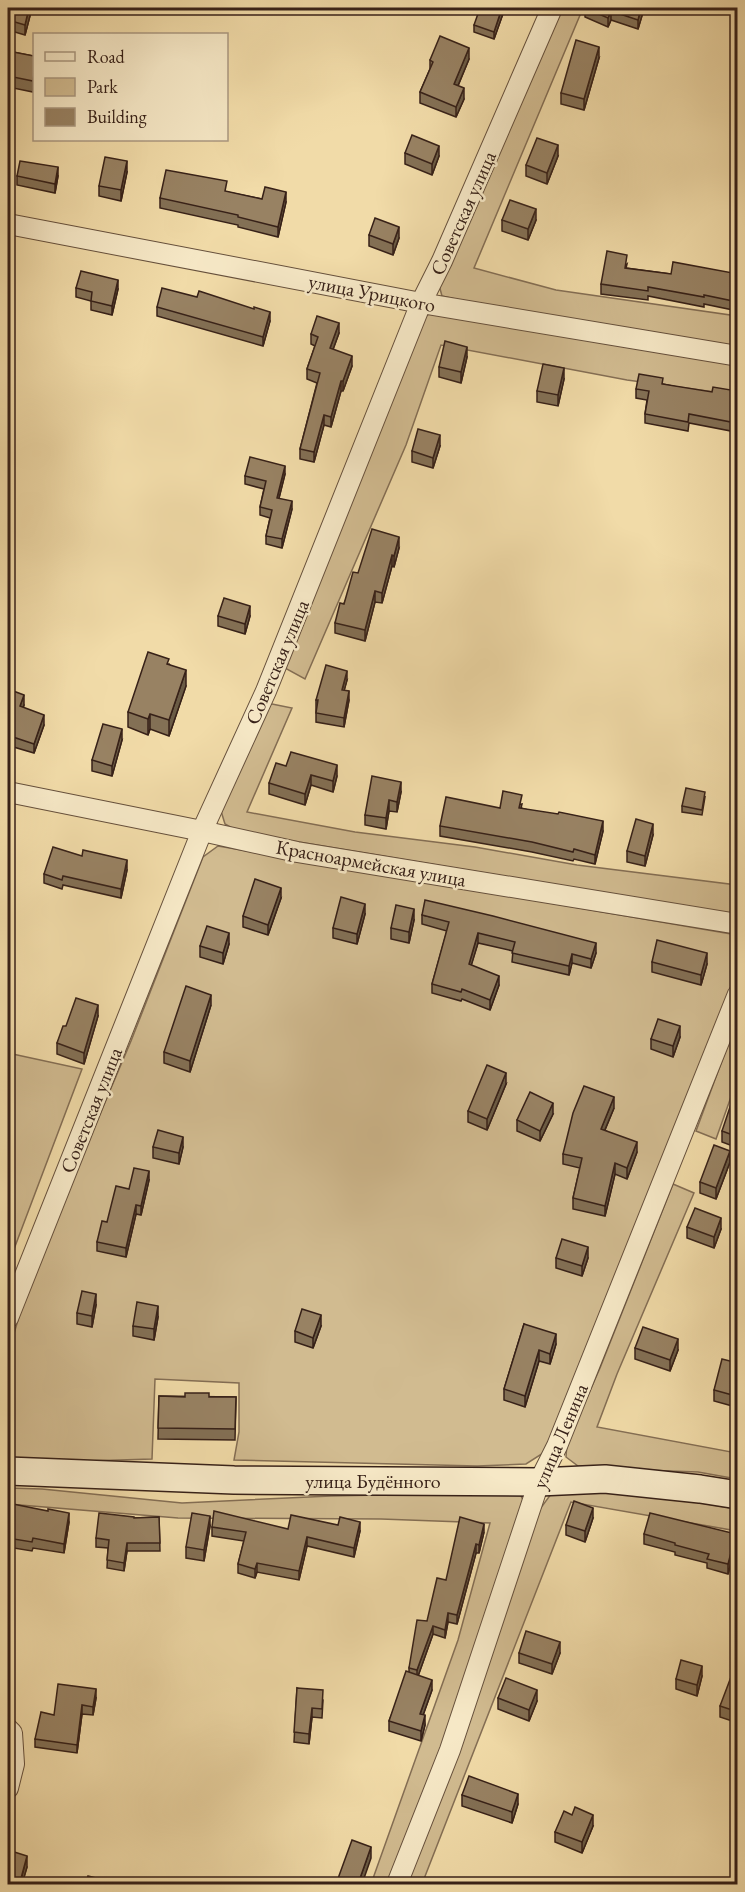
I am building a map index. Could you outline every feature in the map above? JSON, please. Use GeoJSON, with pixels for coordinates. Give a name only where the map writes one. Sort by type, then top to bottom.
{"type":"FeatureCollection","features":[{"type":"Feature","properties":{"kind":"street","name":"Советская улица"},"geometry":{"type":"LineString","coordinates":[[8,1318],[202,831],[266,691],[421,303],[442,261],[552,8]]}},
{"type":"Feature","properties":{"kind":"street","name":"улица Урицкого"},"geometry":{"type":"LineString","coordinates":[[8,224],[421,303],[738,356]]}},
{"type":"Feature","properties":{"kind":"street","name":"Красноармейская улица"},"geometry":{"type":"LineString","coordinates":[[8,792],[297,852],[738,924]]}},
{"type":"Feature","properties":{"kind":"street","name":"улица Ленина"},"geometry":{"type":"LineString","coordinates":[[397,1884],[450,1750],[539,1482],[557,1446],[738,994]]}},
{"type":"Feature","properties":{"kind":"street","name":"улица Будённого"},"geometry":{"type":"LineString","coordinates":[[8,1471],[234,1480],[539,1482],[605,1479],[738,1495]]}},
{"type":"Feature","properties":{"kind":"street"},"geometry":{"type":"LineString","coordinates":[[8,1729],[12,1733],[14,1764],[8,1788]]}},
{"type":"Feature","properties":{"kind":"green space"},"geometry":{"type":"Polygon","coordinates":[[[560,8],[583,8],[474,268],[556,290],[737,316],[737,349],[504,310],[442,296],[439,285],[560,8]]]}},
{"type":"Feature","properties":{"kind":"green space"},"geometry":{"type":"Polygon","coordinates":[[[432,312],[737,363],[737,395],[627,380],[441,345],[406,445],[305,679],[283,667],[425,317],[432,312]]]}},
{"type":"Feature","properties":{"kind":"green space"},"geometry":{"type":"Polygon","coordinates":[[[267,703],[292,708],[247,812],[355,832],[475,847],[577,865],[737,885],[737,915],[239,832],[225,824],[221,811],[267,703]]]}},
{"type":"Feature","properties":{"kind":"green space"},"geometry":{"type":"Polygon","coordinates":[[[218,846],[737,935],[737,973],[548,1450],[526,1464],[477,1466],[234,1460],[239,1432],[239,1383],[155,1379],[152,1459],[20,1463],[8,1459],[8,1354],[30,1279],[131,1041],[203,857],[218,846]]]}},
{"type":"Feature","properties":{"kind":"green space"},"geometry":{"type":"Polygon","coordinates":[[[737,1020],[737,1080],[716,1139],[696,1131],[737,1020]]]}},
{"type":"Feature","properties":{"kind":"green space"},"geometry":{"type":"Polygon","coordinates":[[[8,1053],[82,1069],[8,1265],[8,1053]]]}},
{"type":"Feature","properties":{"kind":"green space"},"geometry":{"type":"Polygon","coordinates":[[[673,1184],[694,1193],[617,1374],[597,1427],[737,1453],[737,1479],[698,1472],[578,1466],[566,1457],[567,1443],[600,1368],[673,1184]]]}},
{"type":"Feature","properties":{"kind":"green space"},"geometry":{"type":"Polygon","coordinates":[[[8,1488],[42,1489],[182,1503],[331,1496],[519,1492],[525,1504],[499,1593],[391,1884],[371,1884],[458,1640],[490,1523],[381,1519],[178,1518],[8,1504],[8,1488]]]}},
{"type":"Feature","properties":{"kind":"green space"},"geometry":{"type":"Polygon","coordinates":[[[563,1489],[635,1492],[737,1509],[737,1531],[571,1502],[422,1884],[404,1884],[540,1509],[551,1494],[563,1489]]]}},
{"type":"Feature","properties":{"kind":"building"},"geometry":{"type":"Polygon","coordinates":[[[8,8],[29,8],[25,25],[8,20],[8,8]]]}},
{"type":"Feature","properties":{"kind":"building"},"geometry":{"type":"Polygon","coordinates":[[[480,8],[502,8],[494,32],[474,25],[480,8]]]}},
{"type":"Feature","properties":{"kind":"building"},"geometry":{"type":"Polygon","coordinates":[[[585,8],[641,8],[638,20],[611,11],[608,18],[585,8]]]}},
{"type":"Feature","properties":{"kind":"building"},"geometry":{"type":"Polygon","coordinates":[[[440,36],[469,48],[454,84],[464,88],[456,107],[420,92],[433,62],[430,60],[440,36]]]}},
{"type":"Feature","properties":{"kind":"building"},"geometry":{"type":"Polygon","coordinates":[[[576,40],[599,47],[584,99],[561,93],[576,40]]]}},
{"type":"Feature","properties":{"kind":"building"},"geometry":{"type":"Polygon","coordinates":[[[8,51],[33,56],[33,81],[8,76],[8,51]]]}},
{"type":"Feature","properties":{"kind":"building"},"geometry":{"type":"Polygon","coordinates":[[[412,135],[439,146],[432,164],[405,153],[412,135]]]}},
{"type":"Feature","properties":{"kind":"building"},"geometry":{"type":"Polygon","coordinates":[[[537,138],[558,145],[547,173],[526,165],[537,138]]]}},
{"type":"Feature","properties":{"kind":"building"},"geometry":{"type":"Polygon","coordinates":[[[105,157],[127,161],[121,190],[99,186],[105,157]]]}},
{"type":"Feature","properties":{"kind":"building"},"geometry":{"type":"Polygon","coordinates":[[[20,161],[58,167],[55,184],[17,176],[20,161]]]}},
{"type":"Feature","properties":{"kind":"building"},"geometry":{"type":"Polygon","coordinates":[[[166,170],[227,181],[225,191],[262,199],[265,187],[286,192],[278,227],[238,217],[238,215],[160,198],[166,170]]]}},
{"type":"Feature","properties":{"kind":"building"},"geometry":{"type":"Polygon","coordinates":[[[510,200],[536,209],[528,229],[502,220],[510,200]]]}},
{"type":"Feature","properties":{"kind":"building"},"geometry":{"type":"Polygon","coordinates":[[[375,218],[399,227],[393,244],[369,235],[375,218]]]}},
{"type":"Feature","properties":{"kind":"building"},"geometry":{"type":"Polygon","coordinates":[[[607,251],[627,255],[625,268],[671,274],[673,262],[733,273],[732,277],[738,278],[738,302],[648,287],[648,291],[601,284],[607,251]]]}},
{"type":"Feature","properties":{"kind":"building"},"geometry":{"type":"Polygon","coordinates":[[[81,271],[118,280],[112,306],[91,301],[92,292],[76,288],[81,271]]]}},
{"type":"Feature","properties":{"kind":"building"},"geometry":{"type":"Polygon","coordinates":[[[162,288],[197,297],[199,291],[270,312],[263,337],[157,307],[162,288]]]}},
{"type":"Feature","properties":{"kind":"building"},"geometry":{"type":"Polygon","coordinates":[[[317,316],[339,323],[330,348],[352,356],[343,381],[341,381],[331,417],[324,415],[314,452],[300,449],[320,373],[307,369],[318,337],[311,334],[317,316]]]}},
{"type":"Feature","properties":{"kind":"building"},"geometry":{"type":"Polygon","coordinates":[[[445,341],[467,347],[461,372],[439,367],[445,341]]]}},
{"type":"Feature","properties":{"kind":"building"},"geometry":{"type":"Polygon","coordinates":[[[543,364],[564,368],[558,395],[537,391],[543,364]]]}},
{"type":"Feature","properties":{"kind":"building"},"geometry":{"type":"Polygon","coordinates":[[[639,374],[663,378],[662,384],[712,392],[713,387],[737,391],[731,422],[689,414],[688,422],[645,414],[649,391],[636,389],[639,374]]]}},
{"type":"Feature","properties":{"kind":"building"},"geometry":{"type":"Polygon","coordinates":[[[418,429],[440,435],[433,458],[412,451],[418,429]]]}},
{"type":"Feature","properties":{"kind":"building"},"geometry":{"type":"Polygon","coordinates":[[[250,457],[285,466],[277,498],[292,501],[282,539],[266,536],[272,510],[260,507],[266,481],[245,476],[250,457]]]}},
{"type":"Feature","properties":{"kind":"building"},"geometry":{"type":"Polygon","coordinates":[[[372,529],[399,537],[382,593],[375,591],[365,630],[335,623],[340,603],[344,604],[353,572],[358,573],[372,529]]]}},
{"type":"Feature","properties":{"kind":"building"},"geometry":{"type":"Polygon","coordinates":[[[224,598],[250,606],[245,624],[218,616],[224,598]]]}},
{"type":"Feature","properties":{"kind":"building"},"geometry":{"type":"Polygon","coordinates":[[[148,652],[169,659],[167,664],[186,670],[169,720],[150,714],[148,719],[128,712],[148,652]]]}},
{"type":"Feature","properties":{"kind":"building"},"geometry":{"type":"Polygon","coordinates":[[[326,665],[347,671],[342,690],[349,691],[344,718],[316,713],[318,700],[316,700],[326,665]]]}},
{"type":"Feature","properties":{"kind":"building"},"geometry":{"type":"Polygon","coordinates":[[[8,689],[24,695],[20,706],[44,715],[34,744],[10,736],[8,742],[8,689]]]}},
{"type":"Feature","properties":{"kind":"building"},"geometry":{"type":"Polygon","coordinates":[[[103,724],[122,729],[112,766],[92,760],[103,724]]]}},
{"type":"Feature","properties":{"kind":"building"},"geometry":{"type":"Polygon","coordinates":[[[291,752],[337,765],[333,781],[311,775],[305,794],[269,783],[276,763],[286,766],[291,752]]]}},
{"type":"Feature","properties":{"kind":"building"},"geometry":{"type":"Polygon","coordinates":[[[372,776],[401,782],[397,802],[389,800],[386,818],[365,815],[372,776]]]}},
{"type":"Feature","properties":{"kind":"building"},"geometry":{"type":"Polygon","coordinates":[[[736,785],[738,785],[738,804],[732,803],[736,785]]]}},
{"type":"Feature","properties":{"kind":"building"},"geometry":{"type":"Polygon","coordinates":[[[686,788],[705,792],[702,810],[682,806],[686,788]]]}},
{"type":"Feature","properties":{"kind":"building"},"geometry":{"type":"Polygon","coordinates":[[[503,791],[522,795],[519,808],[558,814],[559,812],[603,821],[595,855],[574,849],[573,852],[532,842],[440,826],[446,797],[500,808],[503,791]]]}},
{"type":"Feature","properties":{"kind":"building"},"geometry":{"type":"Polygon","coordinates":[[[636,819],[653,824],[645,856],[627,851],[636,819]]]}},
{"type":"Feature","properties":{"kind":"building"},"geometry":{"type":"Polygon","coordinates":[[[53,847],[82,856],[83,850],[127,860],[121,889],[63,876],[62,880],[44,874],[53,847]]]}},
{"type":"Feature","properties":{"kind":"building"},"geometry":{"type":"Polygon","coordinates":[[[255,879],[281,888],[268,925],[243,916],[255,879]]]}},
{"type":"Feature","properties":{"kind":"building"},"geometry":{"type":"Polygon","coordinates":[[[341,897],[365,904],[357,934],[333,928],[341,897]]]}},
{"type":"Feature","properties":{"kind":"building"},"geometry":{"type":"Polygon","coordinates":[[[425,900],[596,943],[591,959],[572,954],[569,966],[512,953],[515,942],[478,933],[469,964],[499,976],[490,1000],[462,989],[461,992],[432,984],[449,922],[422,915],[425,900]]]}},
{"type":"Feature","properties":{"kind":"building"},"geometry":{"type":"Polygon","coordinates":[[[396,905],[414,909],[409,932],[391,928],[396,905]]]}},
{"type":"Feature","properties":{"kind":"building"},"geometry":{"type":"Polygon","coordinates":[[[207,926],[229,933],[223,953],[200,946],[207,926]]]}},
{"type":"Feature","properties":{"kind":"building"},"geometry":{"type":"Polygon","coordinates":[[[657,940],[707,953],[701,975],[652,962],[657,940]]]}},
{"type":"Feature","properties":{"kind":"building"},"geometry":{"type":"Polygon","coordinates":[[[186,986],[211,995],[190,1061],[164,1052],[186,986]]]}},
{"type":"Feature","properties":{"kind":"building"},"geometry":{"type":"Polygon","coordinates":[[[76,998],[98,1005],[84,1053],[57,1043],[76,998]]]}},
{"type":"Feature","properties":{"kind":"building"},"geometry":{"type":"Polygon","coordinates":[[[658,1019],[680,1026],[673,1046],[651,1039],[658,1019]]]}},
{"type":"Feature","properties":{"kind":"building"},"geometry":{"type":"Polygon","coordinates":[[[487,1065],[506,1073],[487,1119],[468,1111],[487,1065]]]}},
{"type":"Feature","properties":{"kind":"building"},"geometry":{"type":"Polygon","coordinates":[[[584,1086],[614,1097],[601,1129],[637,1142],[627,1168],[615,1163],[605,1206],[573,1198],[582,1158],[563,1154],[573,1113],[584,1086]]]}},
{"type":"Feature","properties":{"kind":"building"},"geometry":{"type":"Polygon","coordinates":[[[530,1092],[553,1103],[540,1131],[517,1120],[530,1092]]]}},
{"type":"Feature","properties":{"kind":"building"},"geometry":{"type":"Polygon","coordinates":[[[731,1104],[738,1107],[738,1137],[722,1131],[731,1104]]]}},
{"type":"Feature","properties":{"kind":"building"},"geometry":{"type":"Polygon","coordinates":[[[158,1130],[183,1137],[179,1153],[153,1147],[158,1130]]]}},
{"type":"Feature","properties":{"kind":"building"},"geometry":{"type":"Polygon","coordinates":[[[714,1145],[730,1151],[716,1188],[700,1182],[714,1145]]]}},
{"type":"Feature","properties":{"kind":"building"},"geometry":{"type":"Polygon","coordinates":[[[134,1168],[149,1171],[141,1206],[136,1205],[126,1248],[97,1242],[102,1221],[107,1222],[116,1186],[129,1189],[134,1168]]]}},
{"type":"Feature","properties":{"kind":"building"},"geometry":{"type":"Polygon","coordinates":[[[695,1208],[721,1218],[714,1237],[687,1227],[695,1208]]]}},
{"type":"Feature","properties":{"kind":"building"},"geometry":{"type":"Polygon","coordinates":[[[562,1239],[588,1247],[582,1266],[556,1258],[562,1239]]]}},
{"type":"Feature","properties":{"kind":"building"},"geometry":{"type":"Polygon","coordinates":[[[82,1291],[96,1294],[92,1316],[77,1313],[82,1291]]]}},
{"type":"Feature","properties":{"kind":"building"},"geometry":{"type":"Polygon","coordinates":[[[137,1302],[158,1306],[154,1329],[133,1326],[137,1302]]]}},
{"type":"Feature","properties":{"kind":"building"},"geometry":{"type":"Polygon","coordinates":[[[302,1309],[321,1315],[313,1338],[295,1331],[302,1309]]]}},
{"type":"Feature","properties":{"kind":"building"},"geometry":{"type":"Polygon","coordinates":[[[524,1324],[556,1334],[550,1354],[539,1350],[525,1396],[504,1389],[524,1324]]]}},
{"type":"Feature","properties":{"kind":"building"},"geometry":{"type":"Polygon","coordinates":[[[643,1327],[678,1339],[670,1360],[635,1348],[643,1327]]]}},
{"type":"Feature","properties":{"kind":"building"},"geometry":{"type":"Polygon","coordinates":[[[722,1359],[738,1363],[736,1396],[714,1390],[722,1359]]]}},
{"type":"Feature","properties":{"kind":"building"},"geometry":{"type":"Polygon","coordinates":[[[185,1393],[209,1393],[209,1397],[236,1397],[235,1429],[158,1428],[159,1396],[185,1397],[185,1393]]]}},
{"type":"Feature","properties":{"kind":"building"},"geometry":{"type":"Polygon","coordinates":[[[574,1501],[593,1508],[585,1531],[566,1525],[574,1501]]]}},
{"type":"Feature","properties":{"kind":"building"},"geometry":{"type":"Polygon","coordinates":[[[8,1503],[69,1513],[64,1544],[33,1538],[32,1542],[14,1539],[9,1559],[8,1503]]]}},
{"type":"Feature","properties":{"kind":"building"},"geometry":{"type":"Polygon","coordinates":[[[214,1511],[288,1529],[291,1515],[338,1525],[340,1517],[360,1522],[354,1548],[307,1537],[299,1571],[257,1563],[255,1569],[238,1564],[246,1532],[212,1527],[214,1511]]]}},
{"type":"Feature","properties":{"kind":"building"},"geometry":{"type":"Polygon","coordinates":[[[99,1513],[134,1518],[159,1517],[160,1543],[127,1543],[124,1563],[107,1560],[109,1540],[96,1538],[99,1513]]]}},
{"type":"Feature","properties":{"kind":"building"},"geometry":{"type":"Polygon","coordinates":[[[192,1513],[210,1516],[204,1550],[186,1547],[192,1513]]]}},
{"type":"Feature","properties":{"kind":"building"},"geometry":{"type":"Polygon","coordinates":[[[650,1513],[736,1534],[728,1564],[707,1559],[709,1554],[644,1534],[650,1513]]]}},
{"type":"Feature","properties":{"kind":"building"},"geometry":{"type":"Polygon","coordinates":[[[460,1517],[484,1524],[479,1545],[476,1544],[457,1615],[448,1613],[445,1630],[433,1626],[417,1670],[409,1668],[417,1620],[427,1621],[437,1578],[446,1580],[460,1517]]]}},
{"type":"Feature","properties":{"kind":"building"},"geometry":{"type":"Polygon","coordinates":[[[526,1631],[560,1642],[552,1664],[519,1653],[526,1631]]]}},
{"type":"Feature","properties":{"kind":"building"},"geometry":{"type":"Polygon","coordinates":[[[681,1660],[702,1666],[697,1685],[676,1679],[681,1660]]]}},
{"type":"Feature","properties":{"kind":"building"},"geometry":{"type":"Polygon","coordinates":[[[406,1671],[432,1680],[420,1714],[425,1715],[421,1731],[389,1721],[406,1671]]]}},
{"type":"Feature","properties":{"kind":"building"},"geometry":{"type":"Polygon","coordinates":[[[731,1677],[738,1679],[738,1712],[720,1706],[731,1677]]]}},
{"type":"Feature","properties":{"kind":"building"},"geometry":{"type":"Polygon","coordinates":[[[506,1678],[537,1690],[529,1710],[498,1698],[506,1678]]]}},
{"type":"Feature","properties":{"kind":"building"},"geometry":{"type":"Polygon","coordinates":[[[58,1684],[96,1689],[93,1707],[82,1705],[77,1745],[35,1739],[41,1712],[54,1715],[58,1684]]]}},
{"type":"Feature","properties":{"kind":"building"},"geometry":{"type":"Polygon","coordinates":[[[297,1688],[323,1690],[322,1709],[312,1708],[309,1734],[294,1732],[297,1688]]]}},
{"type":"Feature","properties":{"kind":"building"},"geometry":{"type":"Polygon","coordinates":[[[469,1776],[518,1794],[512,1812],[462,1795],[469,1776]]]}},
{"type":"Feature","properties":{"kind":"building"},"geometry":{"type":"Polygon","coordinates":[[[575,1807],[593,1815],[582,1842],[555,1832],[564,1811],[572,1815],[575,1807]]]}},
{"type":"Feature","properties":{"kind":"building"},"geometry":{"type":"Polygon","coordinates":[[[352,1840],[371,1847],[358,1884],[336,1884],[352,1840]]]}},
{"type":"Feature","properties":{"kind":"building"},"geometry":{"type":"Polygon","coordinates":[[[8,1850],[27,1856],[20,1882],[8,1879],[8,1850]]]}},
{"type":"Feature","properties":{"kind":"building"},"geometry":{"type":"Polygon","coordinates":[[[88,1876],[120,1884],[85,1884],[88,1876]]]}},
{"type":"Feature","properties":{"kind":"building"},"geometry":{"type":"Polygon","coordinates":[[[48,1878],[72,1884],[46,1884],[48,1878]]]}}]}
